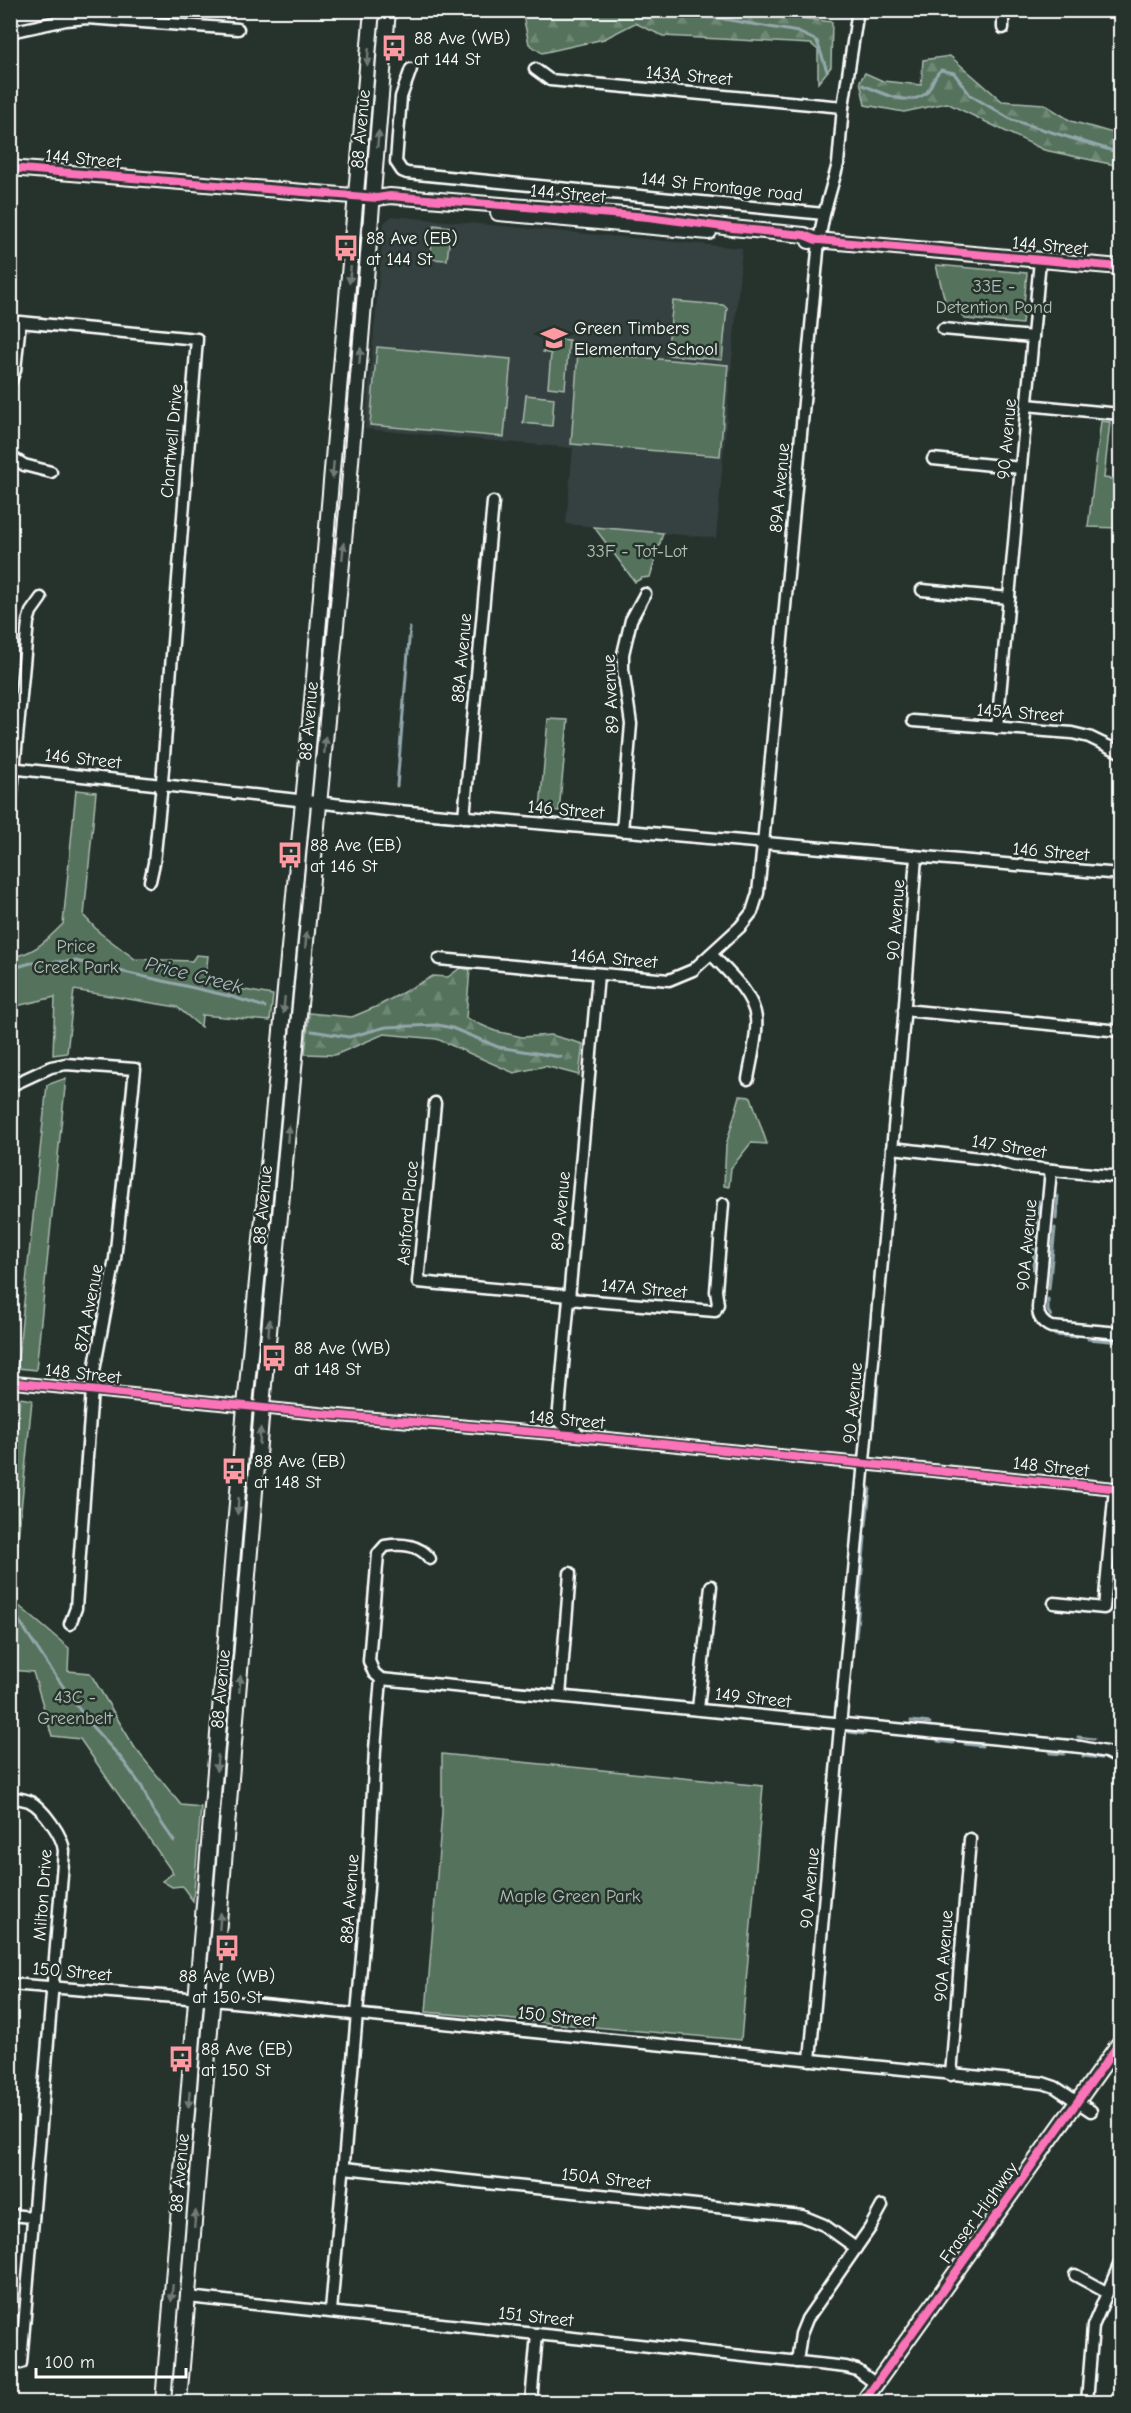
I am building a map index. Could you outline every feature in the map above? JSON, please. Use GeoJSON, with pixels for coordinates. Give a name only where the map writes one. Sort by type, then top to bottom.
{"type":"FeatureCollection","features":[{"type":"Feature","properties":{"kind":"main road","name":"88 Avenue"},"geometry":{"type":"LineString","coordinates":[[163,2403],[245,1406],[303,801],[372,10]]}},
{"type":"Feature","properties":{"kind":"main road","name":"88 Avenue"},"geometry":{"type":"LineString","coordinates":[[179,2403],[262,1407],[375,198],[388,10]]}},
{"type":"Feature","properties":{"kind":"main road","name":"144 Street"},"geometry":{"type":"LineString","coordinates":[[10,168],[357,196],[390,203],[807,242],[818,240],[1120,267]]}},
{"type":"Feature","properties":{"kind":"main road","name":"Fraser Highway"},"geometry":{"type":"LineString","coordinates":[[863,2403],[1120,2042]]}},
{"type":"Feature","properties":{"kind":"street","name":"89A Avenue"},"geometry":{"type":"LineString","coordinates":[[711,954],[752,912],[758,893],[818,240],[838,164],[843,107],[858,10]]}},
{"type":"Feature","properties":{"kind":"street"},"geometry":{"type":"LineString","coordinates":[[1003,10],[1003,28]]}},
{"type":"Feature","properties":{"kind":"street"},"geometry":{"type":"LineString","coordinates":[[10,32],[87,18],[238,29]]}},
{"type":"Feature","properties":{"kind":"street","name":"144 St Frontage road"},"geometry":{"type":"LineString","coordinates":[[411,69],[401,97],[396,162],[402,171],[824,214]]}},
{"type":"Feature","properties":{"kind":"street","name":"143A Street"},"geometry":{"type":"LineString","coordinates":[[535,69],[550,80],[843,107]]}},
{"type":"Feature","properties":{"kind":"street","name":"90 Avenue"},"geometry":{"type":"LineString","coordinates":[[997,728],[1040,260]]}},
{"type":"Feature","properties":{"kind":"street","name":"Chartwell Drive"},"geometry":{"type":"LineString","coordinates":[[10,383],[15,370],[20,322],[197,339],[161,784]]}},
{"type":"Feature","properties":{"kind":"street"},"geometry":{"type":"LineString","coordinates":[[943,329],[1033,337]]}},
{"type":"Feature","properties":{"kind":"street"},"geometry":{"type":"LineString","coordinates":[[1027,405],[1120,414]]}},
{"type":"Feature","properties":{"kind":"street"},"geometry":{"type":"LineString","coordinates":[[10,456],[24,465],[51,472]]}},
{"type":"Feature","properties":{"kind":"street"},"geometry":{"type":"LineString","coordinates":[[933,459],[1021,468]]}},
{"type":"Feature","properties":{"kind":"street","name":"88A Avenue"},"geometry":{"type":"LineString","coordinates":[[464,818],[493,502]]}},
{"type":"Feature","properties":{"kind":"street"},"geometry":{"type":"LineString","coordinates":[[922,590],[1010,598]]}},
{"type":"Feature","properties":{"kind":"street","name":"89 Avenue"},"geometry":{"type":"LineString","coordinates":[[622,831],[631,724],[623,654],[632,620],[645,594]]}},
{"type":"Feature","properties":{"kind":"street"},"geometry":{"type":"LineString","coordinates":[[10,812],[12,768],[28,622],[31,612],[41,598]]}},
{"type":"Feature","properties":{"kind":"street","name":"145A Street"},"geometry":{"type":"LineString","coordinates":[[913,721],[1072,733],[1089,737],[1120,752]]}},
{"type":"Feature","properties":{"kind":"street","name":"146 Street"},"geometry":{"type":"LineString","coordinates":[[12,768],[464,818],[1120,874]]}},
{"type":"Feature","properties":{"kind":"street"},"geometry":{"type":"LineString","coordinates":[[150,881],[154,862],[161,784]]}},
{"type":"Feature","properties":{"kind":"street","name":"90 Avenue"},"geometry":{"type":"LineString","coordinates":[[810,2060],[916,857]]}},
{"type":"Feature","properties":{"kind":"street"},"geometry":{"type":"LineString","coordinates":[[711,954],[740,987],[751,1003],[756,1019],[748,1078]]}},
{"type":"Feature","properties":{"kind":"street","name":"146A Street"},"geometry":{"type":"LineString","coordinates":[[439,959],[669,980],[686,974],[711,954]]}},
{"type":"Feature","properties":{"kind":"street","name":"89 Avenue"},"geometry":{"type":"LineString","coordinates":[[582,1436],[558,1421],[598,975]]}},
{"type":"Feature","properties":{"kind":"street"},"geometry":{"type":"LineString","coordinates":[[904,1010],[1120,1031]]}},
{"type":"Feature","properties":{"kind":"street","name":"87A Avenue"},"geometry":{"type":"LineString","coordinates":[[10,1086],[51,1067],[66,1064],[135,1069],[115,1259],[93,1376],[76,1608],[70,1624]]}},
{"type":"Feature","properties":{"kind":"street","name":"Ashford Place"},"geometry":{"type":"LineString","coordinates":[[435,1103],[418,1282],[569,1298]]}},
{"type":"Feature","properties":{"kind":"street","name":"147 Street"},"geometry":{"type":"LineString","coordinates":[[892,1148],[988,1159],[1014,1166],[1120,1177]]}},
{"type":"Feature","properties":{"kind":"street","name":"90A Avenue"},"geometry":{"type":"LineString","coordinates":[[1051,1170],[1038,1308],[1043,1322],[1055,1327],[1120,1334]]}},
{"type":"Feature","properties":{"kind":"street","name":"147A Street"},"geometry":{"type":"LineString","coordinates":[[569,1298],[715,1311],[718,1304],[716,1291],[723,1204]]}},
{"type":"Feature","properties":{"kind":"street","name":"148 Street"},"geometry":{"type":"LineString","coordinates":[[10,1382],[1118,1489]]}},
{"type":"Feature","properties":{"kind":"street"},"geometry":{"type":"LineString","coordinates":[[1054,1603],[1104,1608],[1118,1489]]}},
{"type":"Feature","properties":{"kind":"street","name":"88A Avenue"},"geometry":{"type":"LineString","coordinates":[[331,2311],[368,1888],[381,1679],[374,1674],[369,1661],[378,1554],[385,1546],[405,1546],[422,1549],[430,1559]]}},
{"type":"Feature","properties":{"kind":"street"},"geometry":{"type":"LineString","coordinates":[[560,1696],[570,1573]]}},
{"type":"Feature","properties":{"kind":"street"},"geometry":{"type":"LineString","coordinates":[[698,1709],[711,1586]]}},
{"type":"Feature","properties":{"kind":"street","name":"149 Street"},"geometry":{"type":"LineString","coordinates":[[381,1679],[1081,1747],[1106,1752],[1120,1759]]}},
{"type":"Feature","properties":{"kind":"street","name":"Milton Drive"},"geometry":{"type":"LineString","coordinates":[[10,1798],[25,1800],[35,1806],[57,1830],[64,1843],[33,2217],[16,2362]]}},
{"type":"Feature","properties":{"kind":"street","name":"90A Avenue"},"geometry":{"type":"LineString","coordinates":[[951,2075],[970,1839]]}},
{"type":"Feature","properties":{"kind":"street","name":"150 Street"},"geometry":{"type":"LineString","coordinates":[[10,1984],[213,2000],[1050,2085],[1091,2111]]}},
{"type":"Feature","properties":{"kind":"street","name":"150A Street"},"geometry":{"type":"LineString","coordinates":[[344,2168],[801,2216],[824,2225],[855,2248]]}},
{"type":"Feature","properties":{"kind":"street"},"geometry":{"type":"LineString","coordinates":[[797,2362],[801,2334],[807,2319],[882,2206]]}},
{"type":"Feature","properties":{"kind":"street"},"geometry":{"type":"LineString","coordinates":[[10,2216],[33,2217]]}},
{"type":"Feature","properties":{"kind":"street"},"geometry":{"type":"LineString","coordinates":[[1087,2403],[1093,2326],[1120,2263]]}},
{"type":"Feature","properties":{"kind":"street"},"geometry":{"type":"LineString","coordinates":[[1075,2275],[1106,2292]]}},
{"type":"Feature","properties":{"kind":"street","name":"151 Street"},"geometry":{"type":"LineString","coordinates":[[188,2297],[853,2368],[876,2384]]}},
{"type":"Feature","properties":{"kind":"street"},"geometry":{"type":"LineString","coordinates":[[531,2403],[537,2334]]}},
{"type":"Feature","properties":{"kind":"shaded area","name":"Green Timbers Elementary School"},"geometry":{"type":"Polygon","coordinates":[[[392,216],[742,248],[716,538],[566,524],[573,448],[365,429],[384,223],[392,216]]]}},
{"type":"Feature","properties":{"kind":"green space"},"geometry":{"type":"Polygon","coordinates":[[[399,10],[503,11],[467,20],[400,15],[399,10]]]}},
{"type":"Feature","properties":{"kind":"green space"},"geometry":{"type":"Polygon","coordinates":[[[737,10],[832,22],[831,67],[818,83],[818,50],[811,44],[663,36],[635,23],[604,39],[542,53],[529,44],[522,11],[737,10]]]}},
{"type":"Feature","properties":{"kind":"green space"},"geometry":{"type":"Polygon","coordinates":[[[950,56],[1002,101],[1044,104],[1071,121],[1120,135],[1120,166],[1044,150],[947,103],[904,112],[865,105],[860,81],[865,73],[883,81],[921,85],[923,60],[950,56]]]}},
{"type":"Feature","properties":{"kind":"green space"},"geometry":{"type":"Polygon","coordinates":[[[434,225],[451,227],[447,260],[430,259],[434,225]]]}},
{"type":"Feature","properties":{"kind":"green space","name":"33E - Detention Pond"},"geometry":{"type":"Polygon","coordinates":[[[936,265],[1027,273],[1022,324],[966,319],[957,311],[947,309],[936,265]]]}},
{"type":"Feature","properties":{"kind":"green space"},"geometry":{"type":"Polygon","coordinates":[[[673,301],[723,305],[727,308],[722,360],[667,355],[673,301]]]}},
{"type":"Feature","properties":{"kind":"green space"},"geometry":{"type":"Polygon","coordinates":[[[545,338],[569,340],[565,389],[548,387],[551,354],[543,352],[545,338]]]}},
{"type":"Feature","properties":{"kind":"green space"},"geometry":{"type":"Polygon","coordinates":[[[377,347],[511,359],[504,437],[370,425],[377,347]]]}},
{"type":"Feature","properties":{"kind":"green space"},"geometry":{"type":"Polygon","coordinates":[[[578,352],[728,365],[720,456],[571,444],[578,352]]]}},
{"type":"Feature","properties":{"kind":"green space"},"geometry":{"type":"Polygon","coordinates":[[[526,395],[554,398],[552,426],[523,423],[526,395]]]}},
{"type":"Feature","properties":{"kind":"green space"},"geometry":{"type":"Polygon","coordinates":[[[1101,421],[1110,422],[1104,478],[1120,480],[1120,528],[1088,527],[1101,421]]]}},
{"type":"Feature","properties":{"kind":"green space","name":"33F - Tot-Lot"},"geometry":{"type":"Polygon","coordinates":[[[594,527],[663,533],[650,577],[635,582],[594,527]]]}},
{"type":"Feature","properties":{"kind":"green space"},"geometry":{"type":"Polygon","coordinates":[[[548,719],[568,720],[559,811],[540,809],[548,719]]]}},
{"type":"Feature","properties":{"kind":"green space","name":"Price Creek Park"},"geometry":{"type":"Polygon","coordinates":[[[76,790],[96,792],[84,916],[100,933],[135,959],[192,961],[196,955],[208,956],[205,983],[273,995],[270,1021],[202,1015],[201,1027],[177,1007],[74,990],[67,1053],[53,1055],[55,997],[12,1007],[16,1023],[11,1025],[11,957],[34,949],[63,924],[76,790]]]}},
{"type":"Feature","properties":{"kind":"green space"},"geometry":{"type":"Polygon","coordinates":[[[460,968],[470,969],[466,1018],[495,1031],[522,1037],[551,1035],[583,1044],[579,1075],[545,1066],[514,1073],[437,1039],[384,1034],[335,1055],[305,1054],[309,1013],[352,1017],[378,1006],[433,976],[448,977],[460,968]]]}},
{"type":"Feature","properties":{"kind":"green space"},"geometry":{"type":"Polygon","coordinates":[[[66,1078],[36,1370],[17,1368],[47,1085],[66,1078]]]}},
{"type":"Feature","properties":{"kind":"green space"},"geometry":{"type":"Polygon","coordinates":[[[740,1096],[751,1097],[767,1144],[751,1143],[731,1168],[729,1187],[724,1186],[726,1145],[740,1096]]]}},
{"type":"Feature","properties":{"kind":"green space","name":"43C - Greenbelt"},"geometry":{"type":"Polygon","coordinates":[[[20,1398],[32,1400],[12,1600],[69,1648],[68,1671],[90,1673],[135,1748],[181,1805],[201,1807],[193,1901],[182,1886],[172,1887],[162,1881],[173,1873],[80,1739],[52,1736],[33,1672],[11,1670],[10,1627],[13,1624],[10,1622],[10,1497],[20,1398]]]}},
{"type":"Feature","properties":{"kind":"green space","name":"Maple Green Park"},"geometry":{"type":"Polygon","coordinates":[[[442,1754],[763,1786],[741,2040],[426,2012],[442,1813],[442,1754]]]}},
{"type":"Feature","properties":{"kind":"waterway"},"geometry":{"type":"LineString","coordinates":[[647,10],[718,18],[798,32],[817,41],[827,71]]}},
{"type":"Feature","properties":{"kind":"waterway"},"geometry":{"type":"LineString","coordinates":[[863,85],[894,97],[911,99],[926,93],[941,70],[954,73],[970,95],[1012,120],[1120,153]]}},
{"type":"Feature","properties":{"kind":"waterway"},"geometry":{"type":"LineString","coordinates":[[397,786],[410,628]]}},
{"type":"Feature","properties":{"kind":"waterway","name":"Price Creek"},"geometry":{"type":"LineString","coordinates":[[10,969],[31,963],[76,961],[229,996],[265,1007]]}},
{"type":"Feature","properties":{"kind":"waterway","name":"Price Creek"},"geometry":{"type":"LineString","coordinates":[[312,1031],[349,1037],[386,1027],[438,1025],[452,1028],[498,1047],[561,1057]]}},
{"type":"Feature","properties":{"kind":"waterway"},"geometry":{"type":"LineString","coordinates":[[1056,1219],[1058,1196]]}},
{"type":"Feature","properties":{"kind":"waterway"},"geometry":{"type":"LineString","coordinates":[[1038,1214],[1039,1201]]}},
{"type":"Feature","properties":{"kind":"waterway"},"geometry":{"type":"LineString","coordinates":[[1035,1240],[1037,1220]]}},
{"type":"Feature","properties":{"kind":"waterway"},"geometry":{"type":"LineString","coordinates":[[1049,1289],[1055,1228]]}},
{"type":"Feature","properties":{"kind":"waterway"},"geometry":{"type":"LineString","coordinates":[[1033,1269],[1034,1249]]}},
{"type":"Feature","properties":{"kind":"waterway"},"geometry":{"type":"LineString","coordinates":[[1048,1299],[1048,1311],[1051,1316]]}},
{"type":"Feature","properties":{"kind":"waterway"},"geometry":{"type":"LineString","coordinates":[[1055,1335],[1076,1337]]}},
{"type":"Feature","properties":{"kind":"waterway"},"geometry":{"type":"LineString","coordinates":[[1088,1339],[1120,1342]]}},
{"type":"Feature","properties":{"kind":"waterway"},"geometry":{"type":"LineString","coordinates":[[876,1413],[878,1384]]}},
{"type":"Feature","properties":{"kind":"waterway"},"geometry":{"type":"LineString","coordinates":[[866,1525],[870,1488]]}},
{"type":"Feature","properties":{"kind":"waterway"},"geometry":{"type":"LineString","coordinates":[[856,1637],[865,1537]]}},
{"type":"Feature","properties":{"kind":"waterway"},"geometry":{"type":"LineString","coordinates":[[10,1607],[89,1723],[121,1758],[142,1787],[152,1809],[174,1841]]}},
{"type":"Feature","properties":{"kind":"waterway"},"geometry":{"type":"LineString","coordinates":[[911,1721],[930,1723]]}},
{"type":"Feature","properties":{"kind":"waterway"},"geometry":{"type":"LineString","coordinates":[[849,1732],[865,1734]]}},
{"type":"Feature","properties":{"kind":"waterway"},"geometry":{"type":"LineString","coordinates":[[1078,1737],[1094,1739]]}},
{"type":"Feature","properties":{"kind":"waterway"},"geometry":{"type":"LineString","coordinates":[[938,1741],[953,1743]]}},
{"type":"Feature","properties":{"kind":"waterway"},"geometry":{"type":"LineString","coordinates":[[965,1744],[982,1746]]}},
{"type":"Feature","properties":{"kind":"waterway"},"geometry":{"type":"LineString","coordinates":[[1050,1753],[1064,1754]]}},
{"type":"Feature","properties":{"kind":"waterway"},"geometry":{"type":"LineString","coordinates":[[1083,1756],[1101,1758]]}},
{"type":"Feature","properties":{"kind":"waterway"},"geometry":{"type":"LineString","coordinates":[[950,1960],[951,1944]]}},
{"type":"Feature","properties":{"kind":"cycle path"},"geometry":{"type":"LineString","coordinates":[[10,168],[377,198],[390,196],[648,217],[804,235],[816,240]]}},
{"type":"Feature","properties":{"kind":"cycle path"},"geometry":{"type":"LineString","coordinates":[[819,240],[1120,267]]}},
{"type":"Feature","properties":{"kind":"cycle path"},"geometry":{"type":"LineString","coordinates":[[10,1382],[333,1415],[582,1436],[1120,1489]]}},
{"type":"Feature","properties":{"kind":"cycle path"},"geometry":{"type":"LineString","coordinates":[[863,2402],[1120,2042]]}},
{"type":"Feature","properties":{"kind":"place","name":"88 Ave (WB) at 144 St"},"geometry":{"type":"Point","coordinates":[394,48]}},
{"type":"Feature","properties":{"kind":"place","name":"88 Ave (EB) at 144 St"},"geometry":{"type":"Point","coordinates":[346,248]}},
{"type":"Feature","properties":{"kind":"place","name":"Green Timbers Elementary School"},"geometry":{"type":"Point","coordinates":[554,338]}},
{"type":"Feature","properties":{"kind":"place","name":"88 Ave (EB) at 146 St"},"geometry":{"type":"Point","coordinates":[290,855]}},
{"type":"Feature","properties":{"kind":"place","name":"88 Ave (WB) at 148 St"},"geometry":{"type":"Point","coordinates":[274,1358]}},
{"type":"Feature","properties":{"kind":"place","name":"88 Ave (EB) at 148 St"},"geometry":{"type":"Point","coordinates":[234,1471]}},
{"type":"Feature","properties":{"kind":"place","name":"88 Ave (WB) at 150 St"},"geometry":{"type":"Point","coordinates":[227,1948]}},
{"type":"Feature","properties":{"kind":"place","name":"88 Ave (EB) at 150 St"},"geometry":{"type":"Point","coordinates":[181,2059]}}]}
